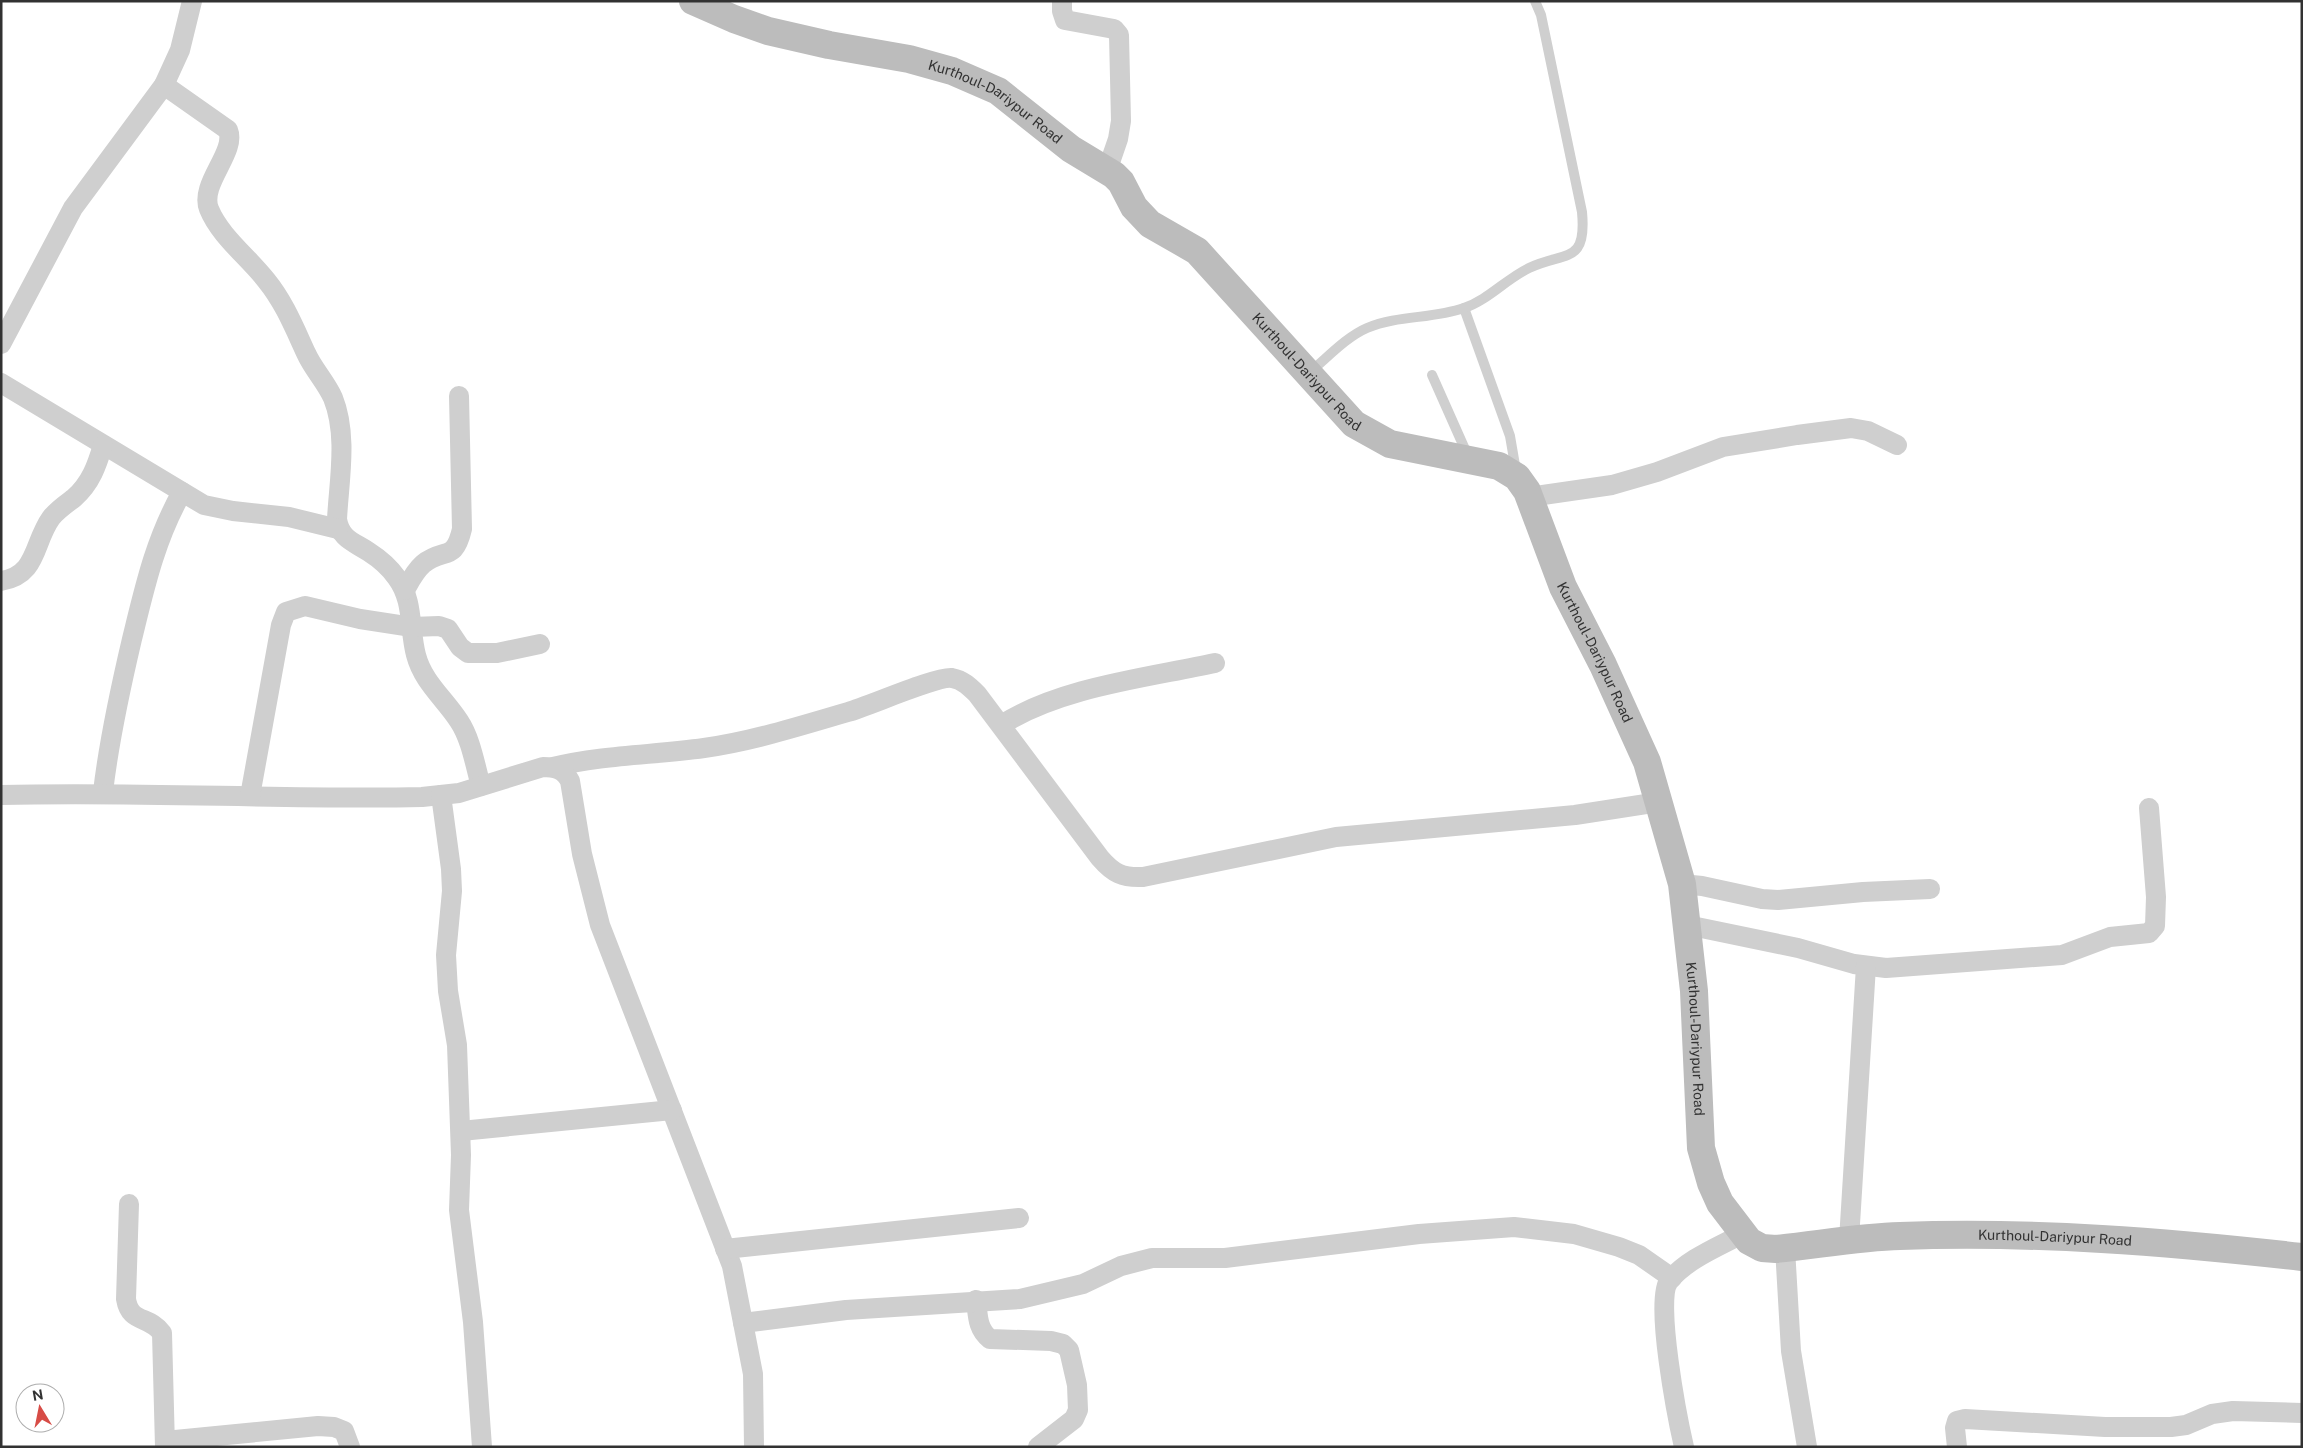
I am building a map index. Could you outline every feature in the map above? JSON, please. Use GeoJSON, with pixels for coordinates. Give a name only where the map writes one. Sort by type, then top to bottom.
{"type":"FeatureCollection","features":[{"type":"Feature","properties":{"kind":"street"},"geometry":{"type":"LineString","coordinates":[[1,344],[73,208],[164,85],[180,50],[192,1]]}},
{"type":"Feature","properties":{"kind":"street","name":"Kurthoul-Dariypur Road"},"geometry":{"type":"LineString","coordinates":[[694,1],[734,20],[768,31],[909,59],[970,78],[998,91],[1071,149],[1121,182],[1134,207],[1150,224],[1197,251],[1354,424],[1373,437],[1390,444],[1415,451],[1499,466],[1523,487],[1562,587],[1629,719],[1647,762],[1659,802],[1682,884],[1687,925],[1694,991],[1701,1148],[1711,1184],[1720,1203],[1749,1241],[1762,1248],[1785,1248],[1900,1236],[2038,1236],[2166,1243],[2302,1257]]}},
{"type":"Feature","properties":{"kind":"street"},"geometry":{"type":"LineString","coordinates":[[1062,1],[1062,11],[1065,20],[1114,29],[1119,35],[1122,88],[1121,121],[1118,138],[1107,171]]}},
{"type":"Feature","properties":{"kind":"street"},"geometry":{"type":"LineString","coordinates":[[164,85],[224,127],[229,133],[229,142],[208,195],[208,206],[217,224],[266,279],[284,304],[309,359],[333,398],[338,417],[341,442],[336,519],[338,529],[345,539],[386,565],[405,590],[420,666],[433,689],[460,722],[481,786]]}},
{"type":"Feature","properties":{"kind":"street"},"geometry":{"type":"LineString","coordinates":[[1,383],[182,492],[216,509],[268,514],[338,529]]}},
{"type":"Feature","properties":{"kind":"street"},"geometry":{"type":"LineString","coordinates":[[405,590],[415,573],[424,563],[450,553],[458,545],[462,529],[459,396]]}},
{"type":"Feature","properties":{"kind":"street"},"geometry":{"type":"LineString","coordinates":[[1523,487],[1612,485],[1657,472],[1723,447],[1852,428],[1868,431],[1897,445]]}},
{"type":"Feature","properties":{"kind":"street"},"geometry":{"type":"LineString","coordinates":[[1,581],[21,574],[30,563],[51,518],[87,484],[95,472],[104,445]]}},
{"type":"Feature","properties":{"kind":"street"},"geometry":{"type":"LineString","coordinates":[[103,792],[114,716],[154,552],[170,514],[182,492]]}},
{"type":"Feature","properties":{"kind":"street"},"geometry":{"type":"LineString","coordinates":[[250,796],[281,625],[286,612],[305,606],[360,619],[412,626],[439,626],[448,629],[460,647],[468,653],[497,653],[540,644]]}},
{"type":"Feature","properties":{"kind":"street"},"geometry":{"type":"LineString","coordinates":[[1001,725],[1037,706],[1064,698],[1215,663]]}},
{"type":"Feature","properties":{"kind":"street"},"geometry":{"type":"LineString","coordinates":[[1,795],[103,792],[144,796],[442,796],[460,793],[544,768],[582,760],[703,748],[741,741],[862,708],[935,680],[951,678],[961,680],[978,694],[1100,858],[1119,876],[1128,878],[1143,877],[1336,837],[1575,815],[1659,802]]}},
{"type":"Feature","properties":{"kind":"street"},"geometry":{"type":"LineString","coordinates":[[553,767],[566,773],[570,781],[582,854],[600,925],[735,1276],[753,1374],[754,1447]]}},
{"type":"Feature","properties":{"kind":"street"},"geometry":{"type":"LineString","coordinates":[[442,796],[452,891],[446,955],[448,991],[457,1045],[461,1131],[459,1210],[473,1322],[482,1447]]}},
{"type":"Feature","properties":{"kind":"street"},"geometry":{"type":"LineString","coordinates":[[1687,925],[1798,948],[1836,960],[1886,968],[2062,955],[2110,937],[2149,933],[2155,926],[2156,916],[2149,808]]}},
{"type":"Feature","properties":{"kind":"street"},"geometry":{"type":"LineString","coordinates":[[1682,884],[1702,886],[1762,899],[1778,900],[1864,892],[1930,889]]}},
{"type":"Feature","properties":{"kind":"street"},"geometry":{"type":"LineString","coordinates":[[1849,1240],[1866,966]]}},
{"type":"Feature","properties":{"kind":"street"},"geometry":{"type":"LineString","coordinates":[[461,1131],[672,1110]]}},
{"type":"Feature","properties":{"kind":"street"},"geometry":{"type":"LineString","coordinates":[[129,1204],[126,1299],[128,1310],[135,1317],[156,1325],[162,1333],[165,1444],[318,1426],[344,1430],[350,1447]]}},
{"type":"Feature","properties":{"kind":"street"},"geometry":{"type":"LineString","coordinates":[[725,1249],[1019,1218]]}},
{"type":"Feature","properties":{"kind":"street"},"geometry":{"type":"LineString","coordinates":[[743,1322],[846,1310],[976,1300],[1020,1299],[1083,1284],[1121,1266],[1152,1258],[1225,1258],[1419,1234],[1514,1226],[1574,1234],[1619,1247],[1639,1256],[1672,1278]]}},
{"type":"Feature","properties":{"kind":"street"},"geometry":{"type":"LineString","coordinates":[[1684,1447],[1676,1415],[1663,1296],[1667,1283],[1684,1266],[1742,1234]]}},
{"type":"Feature","properties":{"kind":"street"},"geometry":{"type":"LineString","coordinates":[[1785,1248],[1791,1351],[1807,1447]]}},
{"type":"Feature","properties":{"kind":"street"},"geometry":{"type":"LineString","coordinates":[[976,1300],[979,1324],[983,1334],[990,1339],[1051,1340],[1063,1344],[1070,1350],[1078,1385],[1078,1410],[1074,1419],[1038,1447]]}},
{"type":"Feature","properties":{"kind":"street"},"geometry":{"type":"LineString","coordinates":[[1957,1447],[1955,1428],[1957,1422],[1965,1419],[2105,1427],[2171,1427],[2186,1425],[2212,1414],[2234,1411],[2302,1413]]}},
{"type":"Feature","properties":{"kind":"lane"},"geometry":{"type":"LineString","coordinates":[[1307,374],[1364,329],[1392,320],[1464,308],[1530,267],[1575,252],[1583,237],[1582,212],[1541,15],[1536,1]]}},
{"type":"Feature","properties":{"kind":"lane"},"geometry":{"type":"LineString","coordinates":[[1464,308],[1510,436],[1523,487]]}},
{"type":"Feature","properties":{"kind":"lane"},"geometry":{"type":"LineString","coordinates":[[1432,375],[1470,461]]}}]}
